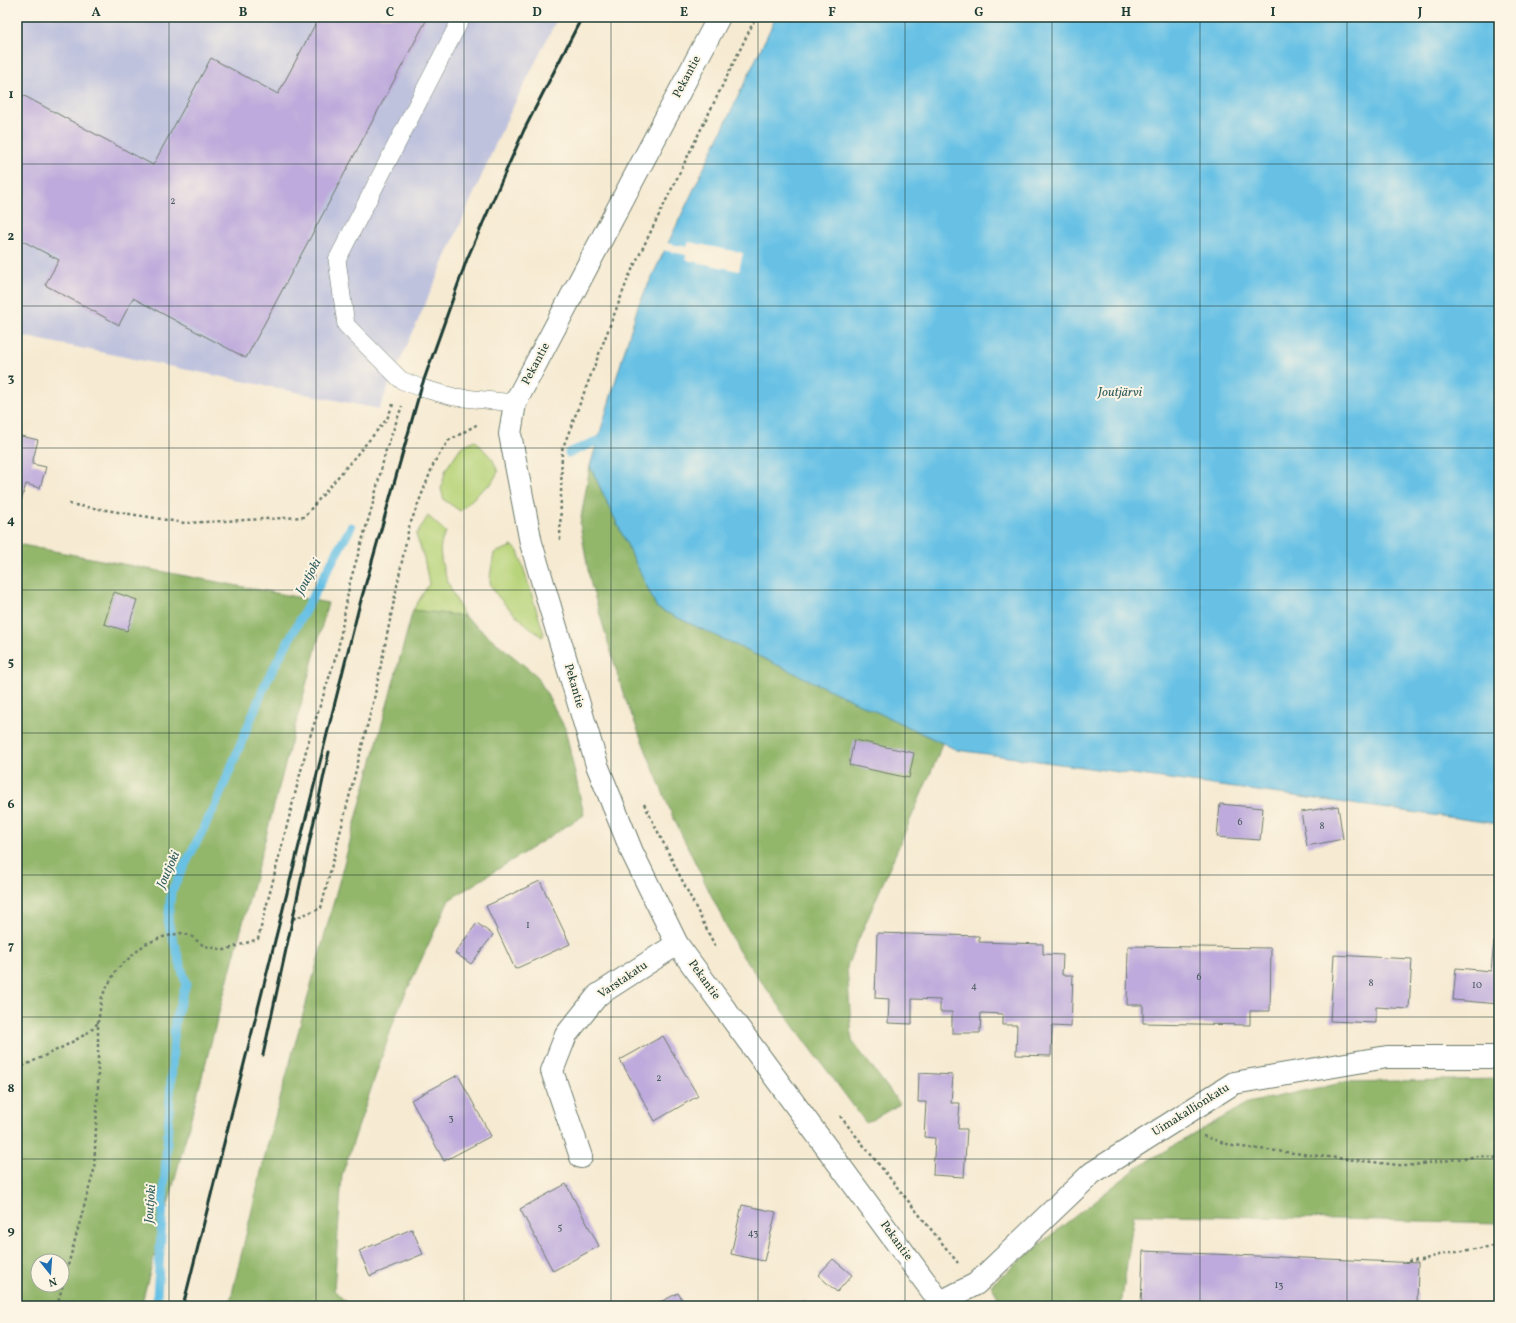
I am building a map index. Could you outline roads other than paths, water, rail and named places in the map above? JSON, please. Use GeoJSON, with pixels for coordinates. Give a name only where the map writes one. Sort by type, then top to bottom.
{"type":"FeatureCollection","features":[{"type":"Feature","properties":{"kind":"street","name":"Pekantie"},"geometry":{"type":"LineString","coordinates":[[719,17],[515,403],[510,434],[532,543],[597,765],[632,852],[677,944],[942,1304]]}},
{"type":"Feature","properties":{"kind":"street","name":"Varstakatu"},"geometry":{"type":"LineString","coordinates":[[581,1156],[552,1071],[566,1035],[598,995],[677,944]]}},
{"type":"Feature","properties":{"kind":"street","name":"Uimakallionkatu"},"geometry":{"type":"LineString","coordinates":[[942,1304],[976,1284],[1092,1173],[1234,1083],[1387,1057],[1499,1057]]}},
{"type":"Feature","properties":{"kind":"lane"},"geometry":{"type":"LineString","coordinates":[[462,17],[337,260],[346,325],[406,382],[454,397],[515,403]]}},
{"type":"Feature","properties":{"kind":"water","name":"Joutjärvi"},"geometry":{"type":"Polygon","coordinates":[[[776,17],[1499,17],[1499,824],[957,750],[657,608],[590,466],[638,306],[776,17]]]}},
{"type":"Feature","properties":{"kind":"waterway","name":"Joutjoki"},"geometry":{"type":"LineString","coordinates":[[569,453],[597,441]]}},
{"type":"Feature","properties":{"kind":"waterway","name":"Joutjoki"},"geometry":{"type":"LineString","coordinates":[[158,1305],[157,1297],[175,1020],[186,984],[168,922],[171,892],[216,804],[267,680],[351,527]]}},
{"type":"Feature","properties":{"kind":"railway"},"geometry":{"type":"LineString","coordinates":[[183,1306],[358,611],[421,388],[467,259],[524,130],[582,17]]}},
{"type":"Feature","properties":{"kind":"railway"},"geometry":{"type":"LineString","coordinates":[[263,1055],[329,752]]}}]}
